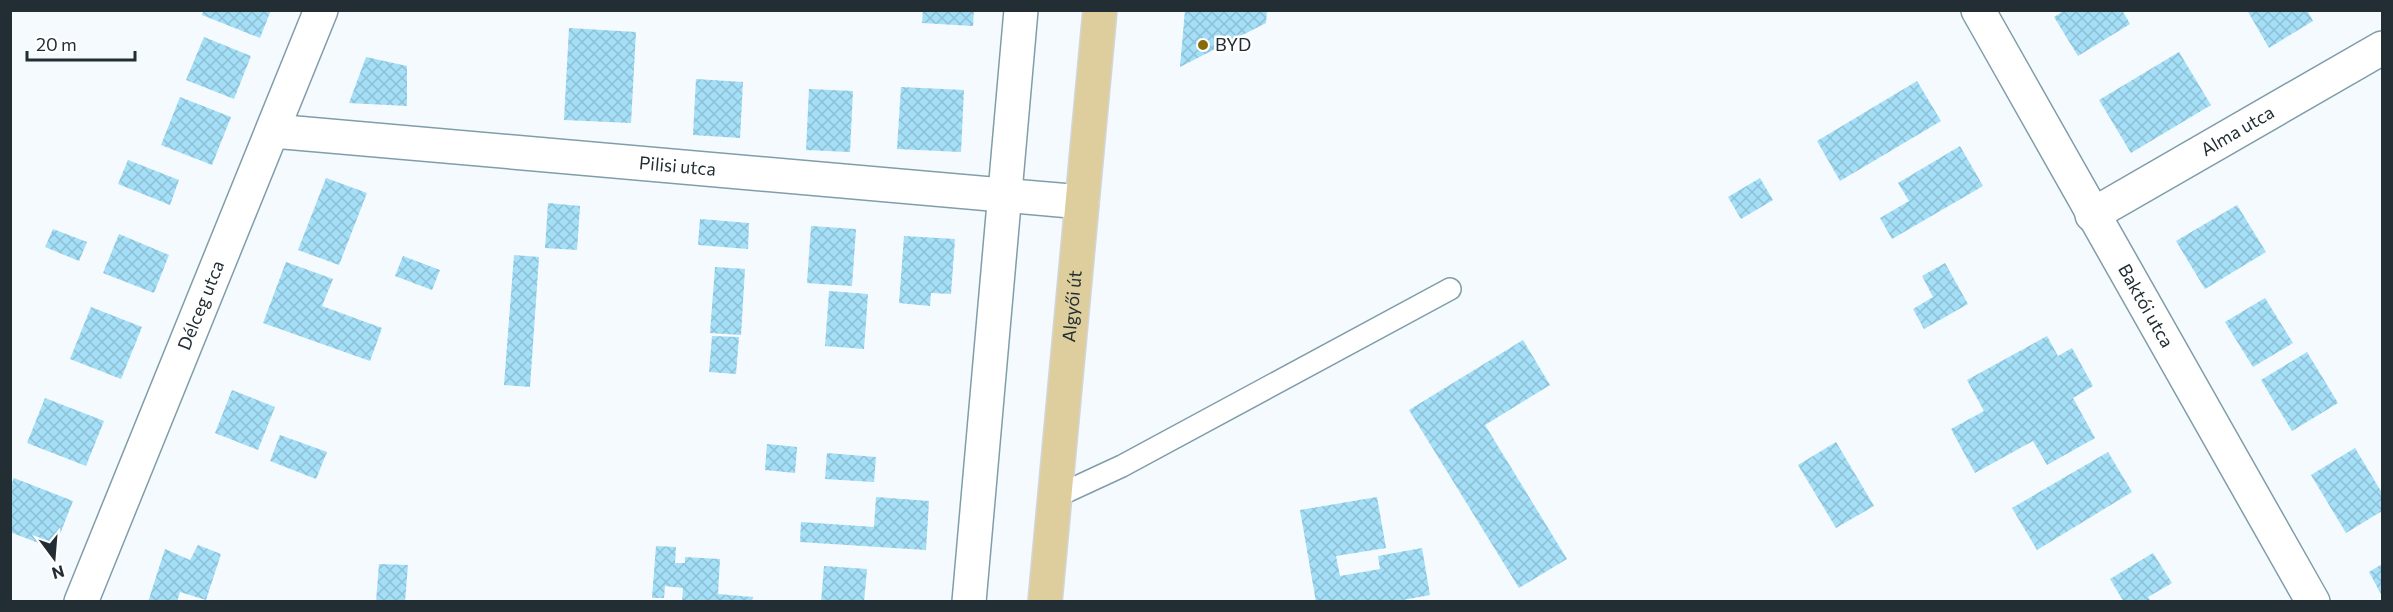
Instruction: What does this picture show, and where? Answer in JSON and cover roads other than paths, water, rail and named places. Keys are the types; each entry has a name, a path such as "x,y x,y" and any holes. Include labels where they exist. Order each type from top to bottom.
{"main road":[{"name":"Algyői út","path":"1045,602 1100,10"}],"street":[{"name":"Délceg utca","path":"81,602 321,10"},
{"path":"969,602 1021,10"},
{"name":"Baktói utca","path":"1978,10 2313,602"},
{"name":"Alma utca","path":"2092,214 2382,48"},
{"name":"Pilisi utca","path":"273,131 1082,202"}],"lane":[{"path":"1055,497 1132,461 1450,289"}],"place":[{"name":"BYD","path":"1203,45"}]}
